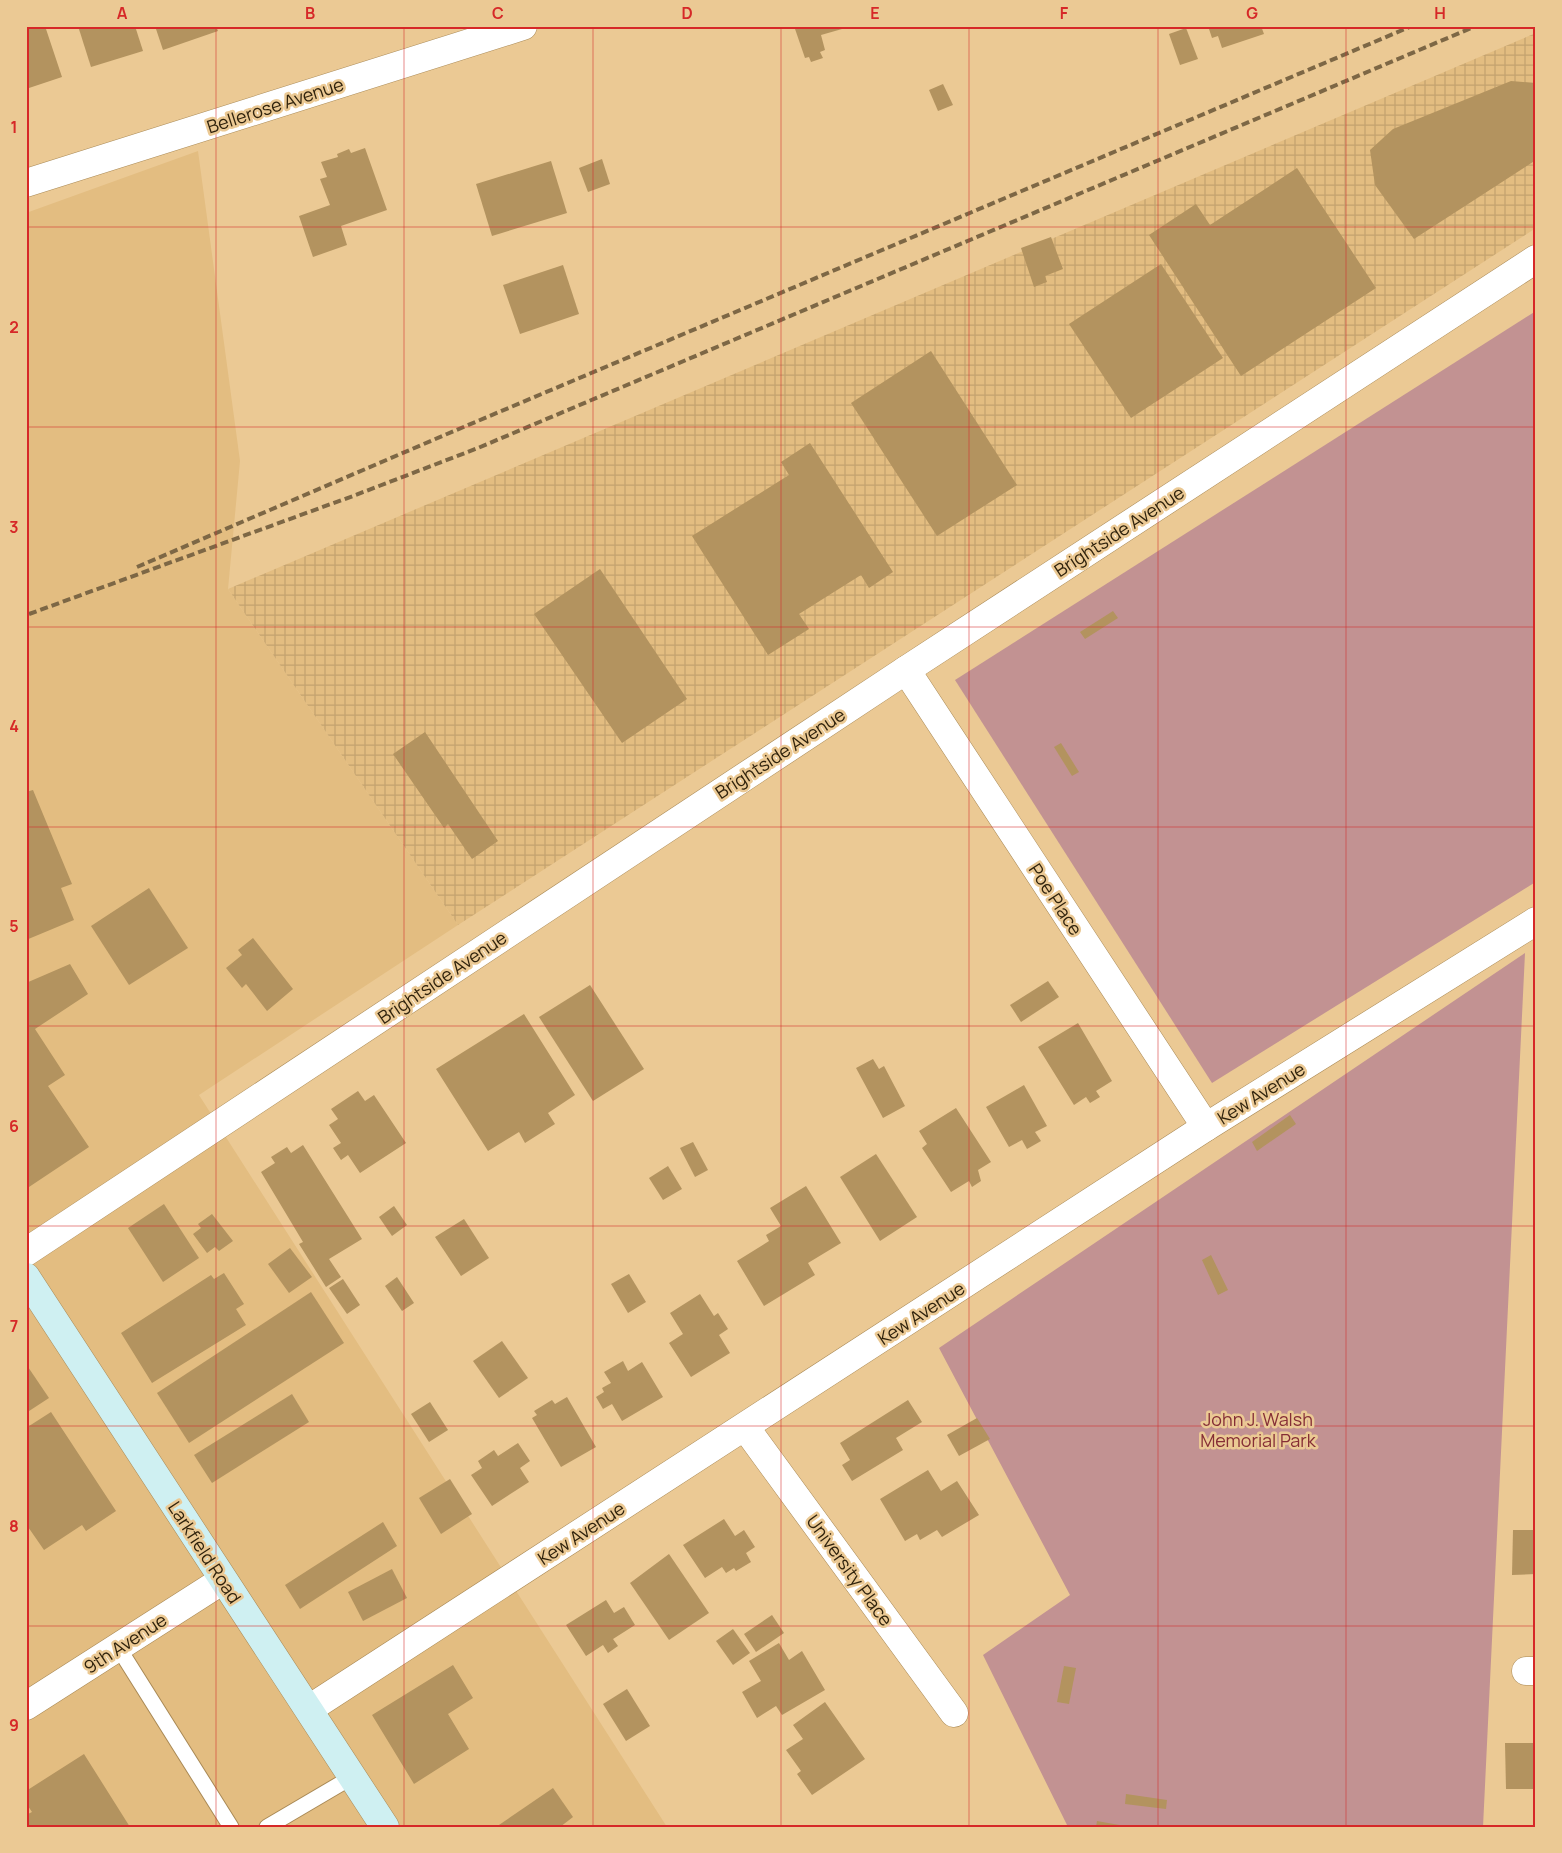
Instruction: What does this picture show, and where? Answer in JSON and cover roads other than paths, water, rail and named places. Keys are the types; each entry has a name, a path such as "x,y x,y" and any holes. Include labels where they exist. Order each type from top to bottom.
{"main road":[{"name":"Larkfield Road","path":"26,1277 385,1827"}],"street":[{"name":"Bellerose Avenue","path":"26,183 523,26"},
{"name":"Brightside Avenue","path":"26,1252 906,670 1536,259"},
{"name":"Poe Place","path":"906,670 1206,1127"},
{"name":"Kew Avenue","path":"309,1709 1206,1127 1536,920"},
{"name":"University Place","path":"745,1427 954,1713"},
{"name":"9th Avenue","path":"26,1706 223,1580"}],"lane":[{"path":"118,1647 231,1827"},
{"path":"267,1827 352,1777"}],"railway":[{"path":"137,567 1412,26"},
{"path":"29,614 353,496 478,448 1476,26"}],"park label":[{"name":"John J. Walsh Memorial Park","path":"1258,1429"}]}
